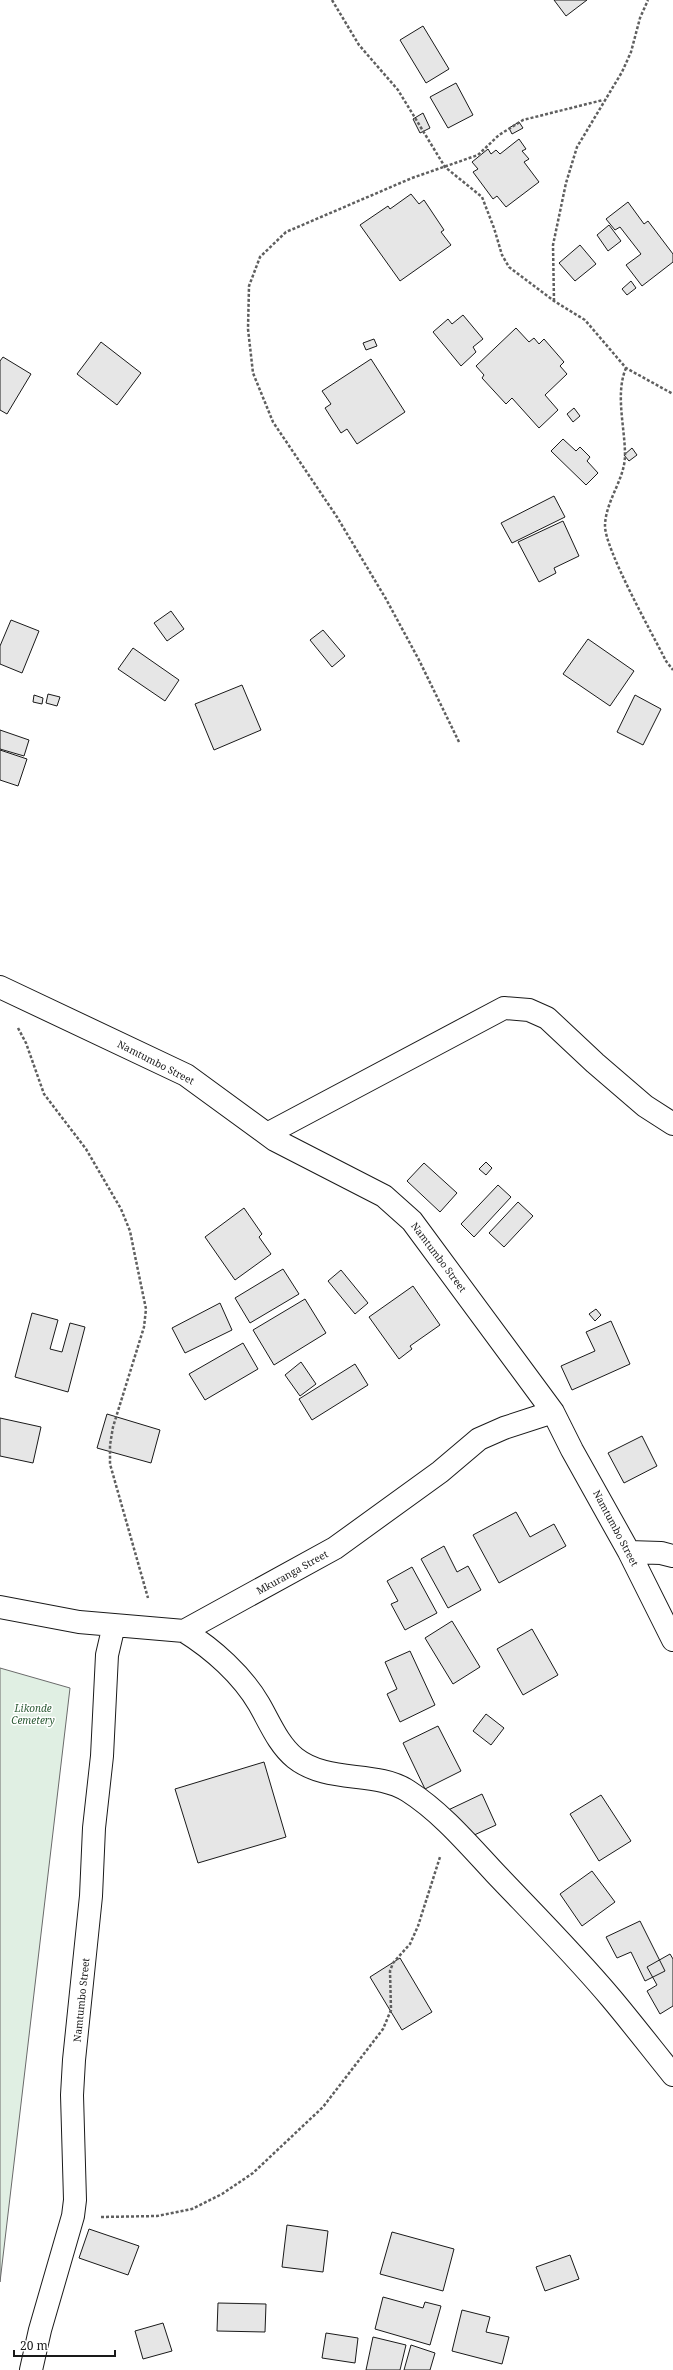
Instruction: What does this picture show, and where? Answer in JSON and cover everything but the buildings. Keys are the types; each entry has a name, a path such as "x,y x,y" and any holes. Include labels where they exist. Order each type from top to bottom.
{"street":[{"name":"Namtumbo Street","path":"0,987 186,1075 287,1147 347,1175 384,1196 412,1221 554,1412 572,1450 629,1552 673,1640"},
{"path":"267,1134 504,1008 529,1010 548,1018 639,1102 673,1124"},
{"name":"Mkuranga Street","path":"184,1631 335,1548 440,1472 479,1439 504,1428 554,1412"},
{"path":"629,1552 661,1553 673,1556"},
{"path":"0,1607 48,1617 152,1629 184,1631 210,1650 239,1678 259,1703 280,1742 297,1760 312,1768 342,1776 395,1784 421,1800 447,1824 552,1932 611,1998 673,2075"},
{"name":"Namtumbo Street","path":"31,2370 40,2330 74,2216 76,2186 72,2095 74,2060 91,1896 94,1828 102,1756 107,1655 114,1625"}],"path":[{"path":"332,0 359,45 398,90 445,167 482,197 494,228 502,255 509,268 554,301 585,320 626,368 673,394"},
{"path":"554,301 552,245 566,183 577,147 603,100 622,72 631,52 648,0"},
{"path":"459,742 420,660 386,599 337,517 273,422 253,373 248,329 249,286 260,256 286,232 395,185 478,155 499,134 523,120 603,100"},
{"path":"626,368 621,394 625,464 605,525 607,537 629,587 666,660 673,670"},
{"path":"16,1024 26,1043 44,1094 86,1149 122,1209 130,1231 146,1309 144,1328 113,1427 110,1445 110,1464 146,1591 152,1629"},
{"path":"74,2216 157,2216 192,2209 222,2194 253,2173 323,2107 383,2029 391,2010 390,1971 393,1963 410,1944 418,1926 439,1864 447,1824"}],"green space":[{"name":"Likonde Cemetery","path":"0,1668 70,1688 0,2282"}]}
